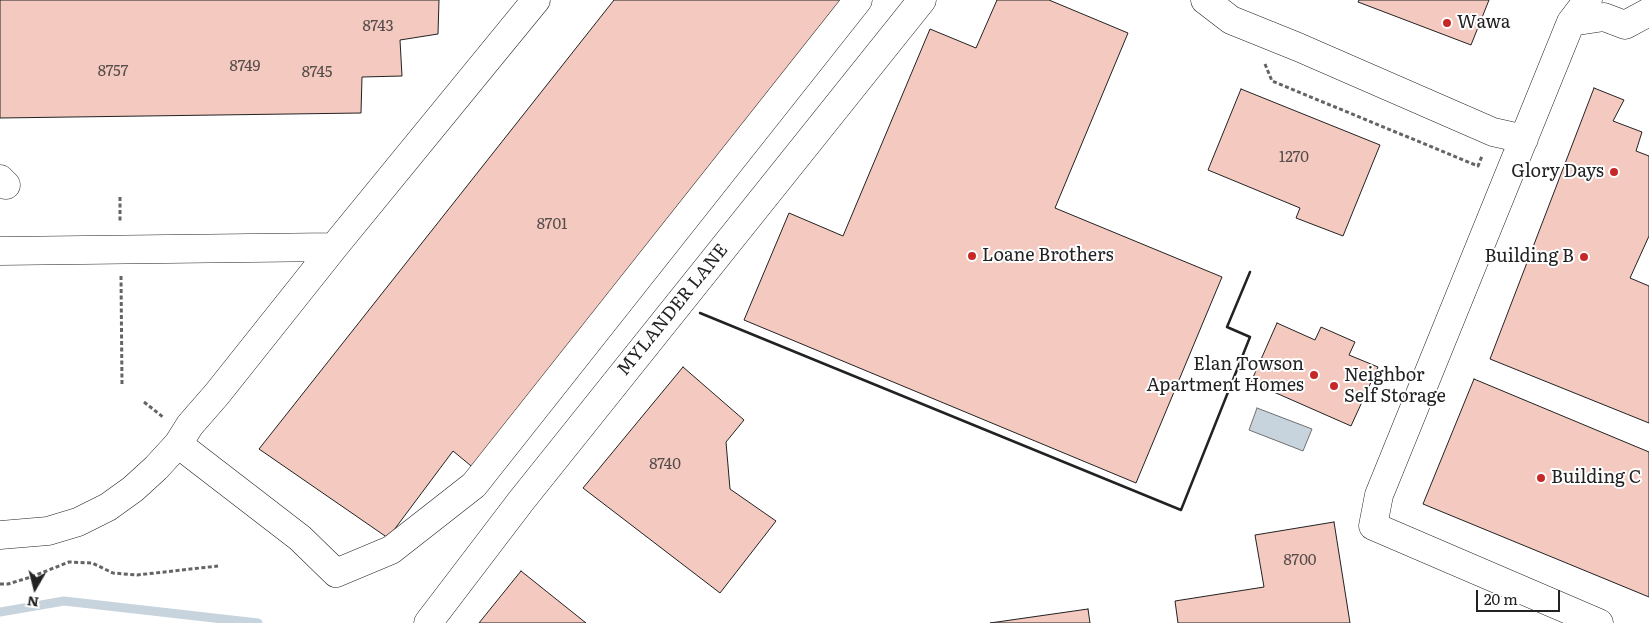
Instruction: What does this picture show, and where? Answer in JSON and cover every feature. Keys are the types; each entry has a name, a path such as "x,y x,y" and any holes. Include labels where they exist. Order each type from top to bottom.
{"lane":[{"path":"0,535 48,531 78,522 108,508 133,490 156,468 178,444 190,425 536,0"},
{"path":"178,444 300,538 336,573 391,550 474,485 858,0"},
{"name":"MYLANDER LANE","path":"428,623 521,501 922,0"},
{"path":"1205,0 1231,20 1298,47 1493,132 1524,138"},
{"path":"1588,0 1571,22 1379,496 1373,526 1599,623"},
{"path":"1571,22 1604,17 1625,25 1649,12"},
{"path":"0,251 334,247"}],"path":[{"path":"1264,63 1272,81 1478,166 1484,151"},
{"path":"120,197 120,223"},
{"path":"121,275 122,384"},
{"path":"144,402 164,418"},
{"path":"0,584 8,584 69,562 92,563 113,573 137,574 218,566"}],"shaded area":[{"path":"1257,408 1312,429 1303,451 1249,430"}],"building":[{"path":"0,0 439,0 438,34 400,40 402,76 362,77 361,113 0,118"},
{"path":"614,0 841,0 476,470 453,451 388,538 259,449"},
{"name":"Loane Brothers","path":"997,0 1049,0 1128,33 1055,208 1222,277 1136,483 744,320 789,213 843,236 930,29 976,48"},
{"name":"Wawa","path":"1359,0 1489,0 1471,45 1358,2"},
{"name":"Building B","path":"1594,88 1624,100 1613,121 1642,132 1636,151 1649,156 1649,236 1630,278 1649,286 1649,423 1490,359"},
{"path":"1241,89 1380,145 1343,236 1296,218 1300,208 1208,170"},
{"name":"Elan Towson Apartment Homes","path":"1277,323 1315,340 1321,327 1355,342 1349,355 1378,367 1351,426 1251,382"},
{"path":"683,367 744,420 726,442 730,489 776,521 720,593 583,488"},
{"name":"Building C","path":"1474,379 1649,452 1649,597 1423,504"},
{"path":"1334,522 1350,623 1178,623 1175,601 1264,587 1255,535"},
{"path":"521,571 586,623 479,623"},
{"path":"1088,609 1090,623 990,623"}],"waterway":[{"path":"0,612 64,601 258,623"}],"wall":[{"path":"700,313 1181,510 1250,337 1227,327 1250,272"}],"place":[{"name":"Wawa","path":"1447,23"},
{"name":"Glory Days","path":"1614,172"},
{"name":"Loane Brothers","path":"972,256"},
{"name":"Building B","path":"1584,257"},
{"name":"Elan Towson Apartment Homes","path":"1314,375"},
{"name":"Neighbor Self Storage","path":"1334,386"},
{"name":"Building C","path":"1541,478"}]}
